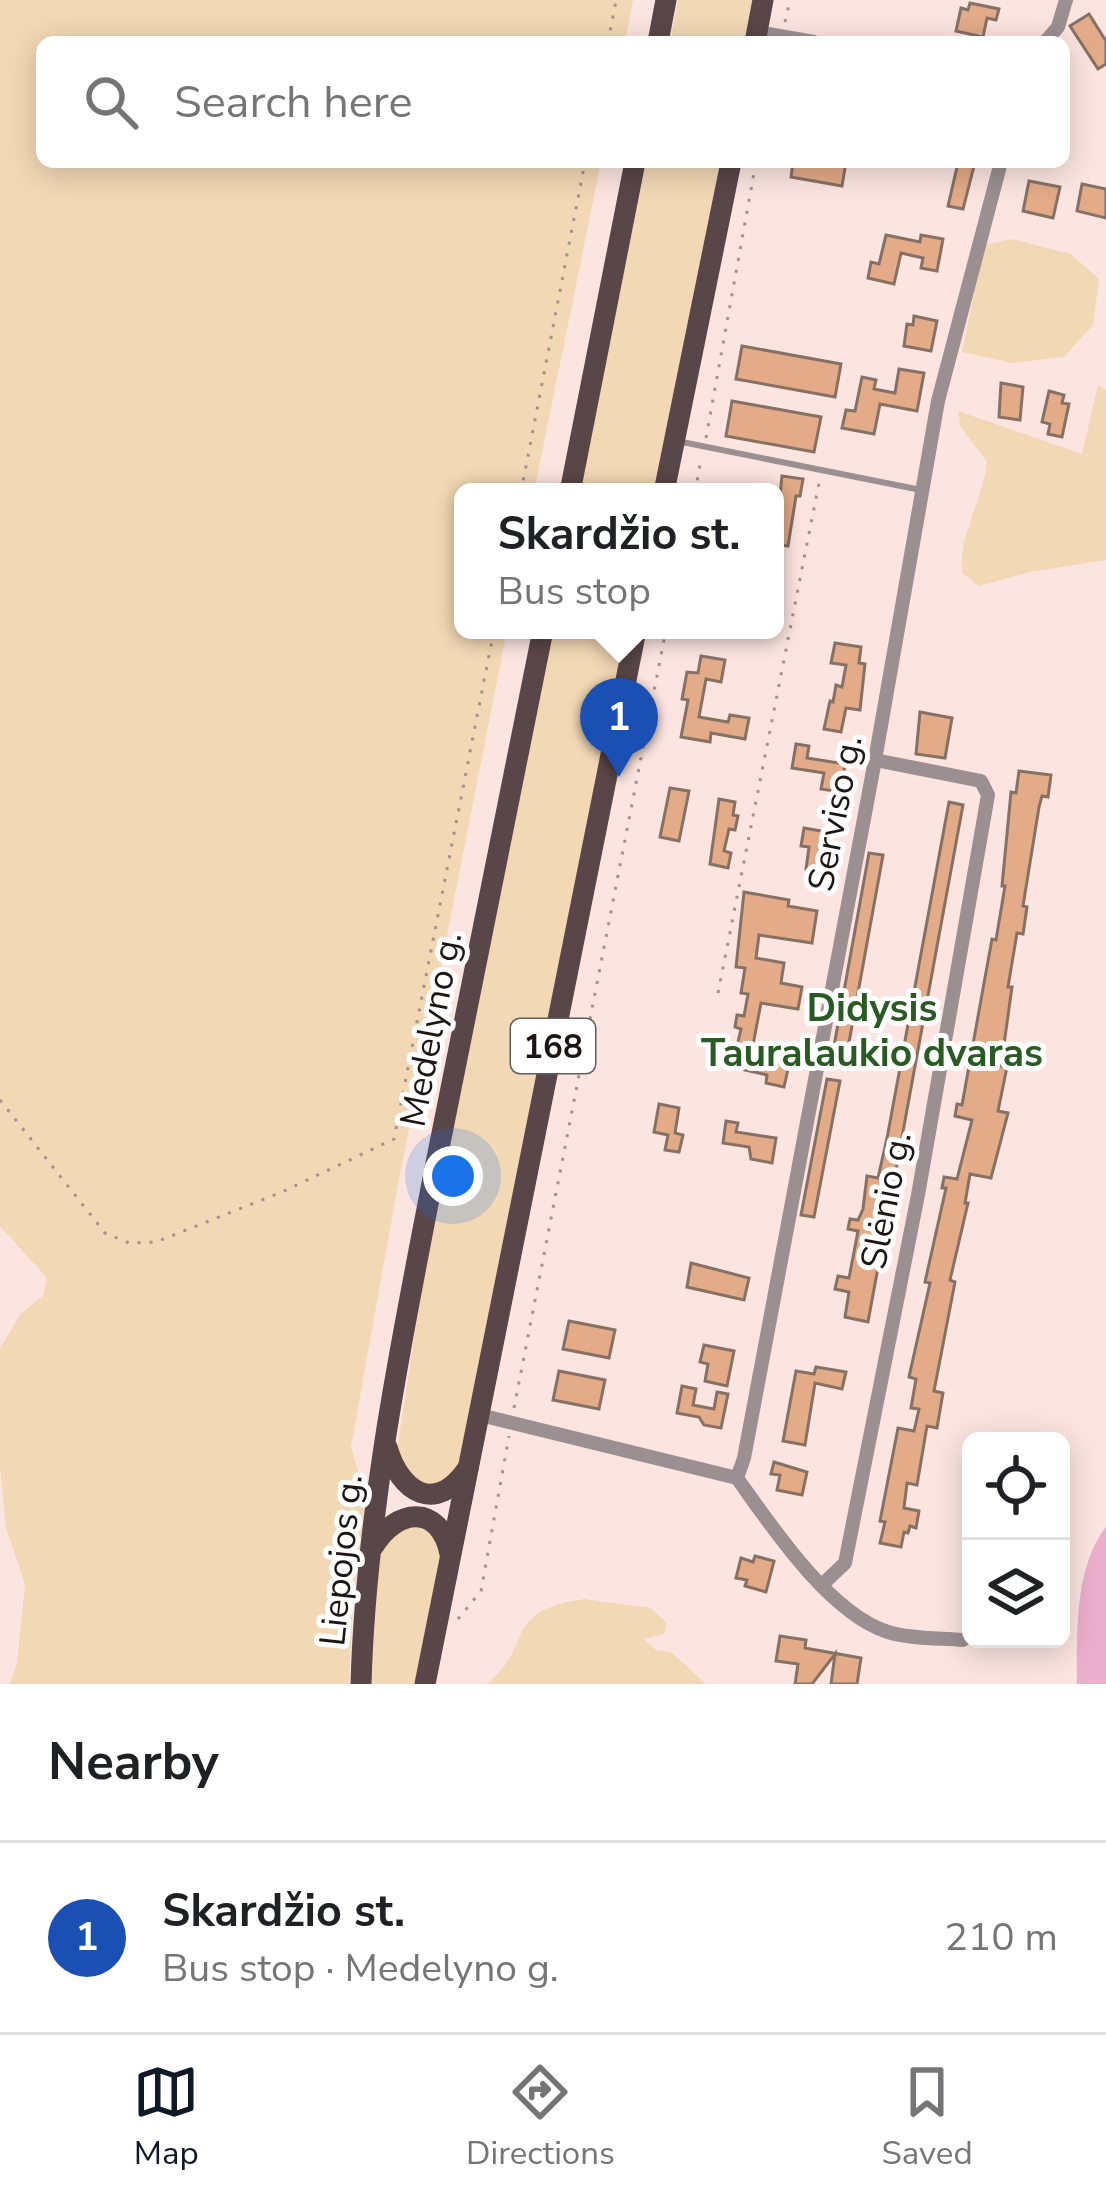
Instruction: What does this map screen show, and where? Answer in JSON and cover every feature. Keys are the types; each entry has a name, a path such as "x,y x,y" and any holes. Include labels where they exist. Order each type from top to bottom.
{"main road":[{"path":"659,36 666,0"},
{"path":"756,36 763,0"},
{"path":"572,483 634,168"},
{"path":"666,483 729,168"},
{"name":"Medelyno g.","path":"386,1442 419,1251 541,639"},
{"name":"168","path":"425,1684 634,639"},
{"path":"386,1442 394,1471 405,1486 424,1494 442,1492 458,1483 471,1462"},
{"name":"Liepojos g.","path":"361,1684 371,1549 386,1442"},
{"path":"371,1549 383,1529 402,1517 417,1516 434,1522 446,1536 451,1560"}],"street":[{"path":"1050,36 1066,0"},
{"name":"Serviso g.","path":"737,1478 875,760 938,401 998,168"},
{"name":"Slėnio g.","path":"823,1584 845,1563 918,1196 988,795 981,782 875,760"},
{"path":"480,1415 737,1478 775,1530 844,1607 887,1632 962,1640"}],"lane":[{"path":"674,441 921,490"}],"path":[{"path":"609,36 616,0"},
{"path":"782,36 790,0"},
{"path":"523,483 584,168"},
{"path":"696,483 755,168"},
{"path":"718,993 822,470"},
{"path":"0,1100 105,1233 129,1243 156,1242 177,1234 282,1192 394,1139 492,639"},
{"path":"456,1620 481,1591 665,639"}],"shaded area":[{"path":"0,0 633,0 626,36 36,36 36,168 600,168 536,483 454,483 454,639 505,639 351,1447 366,1500 349,1684 10,1684 17,1663 25,1584 6,1528 0,1467 0,1349 21,1313 43,1296 47,1278 0,1226"},
{"path":"678,0 753,0 746,36 671,36"},
{"path":"645,168 719,168 656,483 582,483"},
{"path":"1012,239 1071,254 1099,279 1093,325 1064,357 1013,363 962,352 984,245"},
{"path":"1098,385 1106,390 1106,560 979,586 962,573 962,559 987,462 960,426 958,411 1082,454"},
{"path":"550,639 624,639 461,1464 441,1486 408,1480 397,1450 426,1261"},
{"path":"417,1523 443,1541 416,1684 370,1684 381,1543"},
{"path":"1106,1527 1106,1684 1077,1684 1083,1582"},
{"path":"584,1599 651,1608 667,1623 664,1634 644,1639 656,1650 671,1652 706,1684 486,1684 511,1656 529,1621 540,1612"}],"building":[{"path":"970,3 999,9 996,20 987,18 983,36 956,31 961,8 968,10"},
{"path":"1089,14 1106,41 1106,64 1098,69 1070,26"},
{"path":"792,168 845,168 842,186 791,177"},
{"path":"957,168 973,168 963,209 948,206"},
{"path":"1029,181 1060,187 1053,218 1023,211"},
{"path":"1082,184 1106,189 1106,218 1077,211"},
{"path":"886,235 920,242 921,235 943,239 937,271 921,268 923,258 901,253 894,284 868,278 871,262 879,264"},
{"path":"914,316 937,321 931,351 904,346 907,324 913,325"},
{"path":"742,346 841,364 835,397 736,379"},
{"path":"899,369 924,373 917,411 880,404 874,434 842,428 846,410 855,411 862,377 876,380 874,389 895,393"},
{"path":"1001,383 1023,387 1020,420 999,417"},
{"path":"1049,391 1064,395 1062,403 1069,404 1062,437 1048,434 1050,424 1042,422"},
{"path":"732,401 821,417 814,452 726,436"},
{"path":"782,476 803,479 788,546 784,545"},
{"path":"835,643 861,647 859,663 865,664 860,710 846,708 841,732 824,729 846,665 831,663"},
{"path":"701,656 725,660 721,682 706,679 699,717 728,722 730,715 749,718 745,739 711,733 710,742 681,737 687,672 698,673"},
{"path":"920,712 952,718 945,758 916,754"},
{"path":"796,744 809,746 807,758 845,764 841,792 821,789 824,773 792,768"},
{"path":"1019,771 1051,775 1048,797 1042,796 1039,807 1023,934 1017,933 1008,987 1012,987 1001,1066 1007,1067 998,1111 1008,1113 991,1178 970,1174 934,1391 943,1393 937,1428 927,1426 917,1485 907,1483 904,1508 919,1511 916,1528 910,1526 904,1532 901,1547 880,1543 885,1522 880,1521 898,1428 914,1431 919,1409 911,1408 916,1379 909,1377 930,1283 925,1282 946,1188 942,1188 944,1177 957,1179 972,1120 955,1116 957,1104 962,1105 992,939 996,940 1011,792 1016,793"},
{"path":"670,788 689,791 679,841 660,837"},
{"path":"719,799 735,802 733,815 738,816 724,851 731,853 728,868 710,864"},
{"path":"949,802 963,805 868,1322 845,1317 849,1292 835,1289 838,1276 849,1278 858,1231 848,1229 850,1219 858,1220 863,1209 867,1176 878,1178"},
{"path":"804,828 827,832 824,872 806,869 809,847 801,846"},
{"path":"869,853 883,855 846,1059 832,1057"},
{"path":"744,892 817,911 812,943 759,935 756,958 784,963 781,983 802,987 798,1009 761,1003 752,1050 753,1058 789,1065 784,1087 766,1083 767,1075 732,1067 741,1029 735,1027 737,1015 744,1016 748,994 741,993 745,968 736,967"},
{"path":"827,1079 840,1081 814,1217 801,1215"},
{"path":"659,1104 679,1108 675,1133 683,1135 679,1152 665,1150 668,1135 654,1132"},
{"path":"726,1121 738,1123 736,1132 776,1138 772,1163 751,1159 749,1147 723,1143"},
{"path":"691,1263 749,1278 744,1300 687,1287"},
{"path":"569,1321 615,1330 609,1358 563,1349"},
{"path":"704,1345 734,1351 727,1386 705,1381 708,1364 700,1362"},
{"path":"816,1367 846,1372 842,1389 815,1383 805,1445 783,1441 796,1371 814,1374"},
{"path":"559,1371 605,1380 599,1409 553,1400"},
{"path":"682,1386 696,1389 693,1405 714,1409 717,1392 728,1394 721,1428 677,1413"},
{"path":"774,1462 807,1472 802,1495 777,1490 780,1475 771,1474"},
{"path":"755,1556 774,1561 766,1592 736,1578 741,1558 753,1562"},
{"path":"780,1636 806,1640 805,1648 861,1658 857,1684 831,1684 835,1654 812,1684 795,1684 798,1664 776,1661"}],"place":[{"name":"Skardžio st.","path":"619,777"}],"district":[{"name":"Didysis Tauralaukio dvaras","path":"872,1030"}]}
